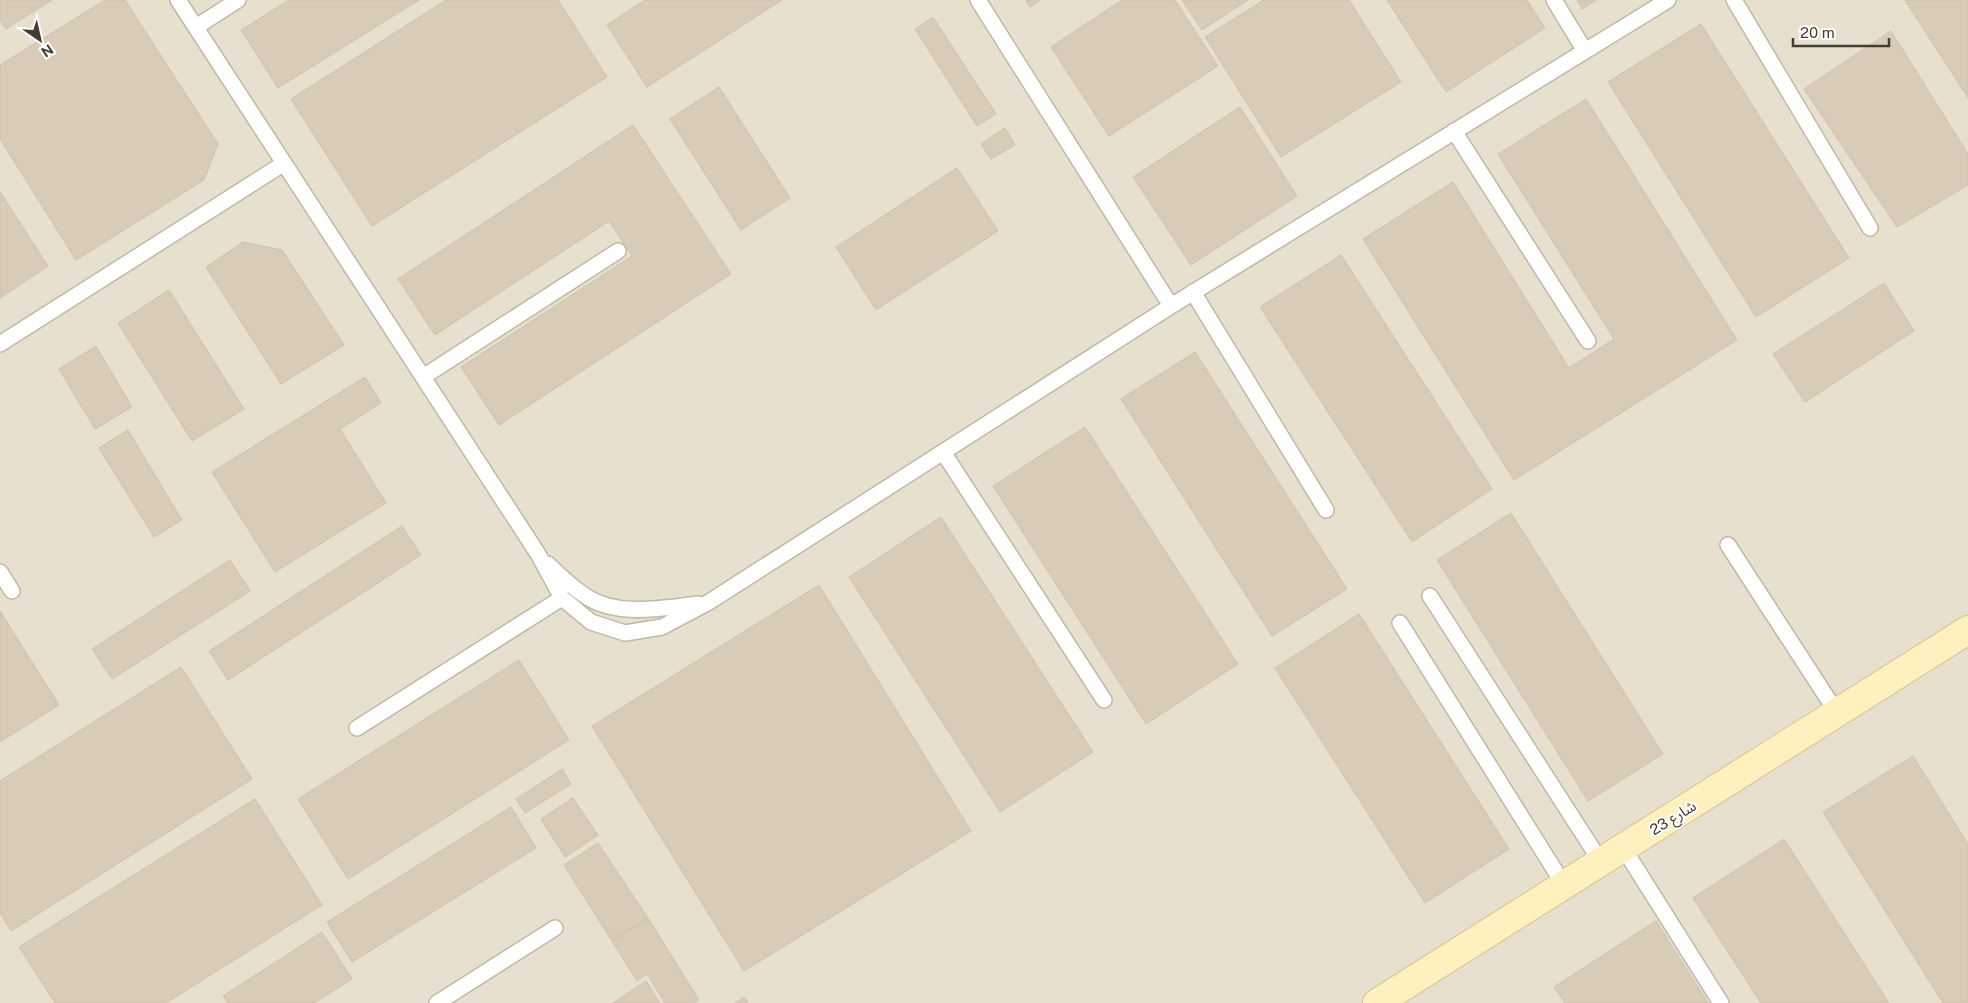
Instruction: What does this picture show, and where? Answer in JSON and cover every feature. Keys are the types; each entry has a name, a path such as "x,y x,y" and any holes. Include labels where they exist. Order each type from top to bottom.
{"street":[{"name":"شارع 23","path":"1376,1003 1600,862 1624,849 1968,630"}],"lane":[{"path":"178,0 538,554 562,598 591,622 625,633 662,627 709,602 1193,292 1668,0"},
{"path":"196,27 238,0"},
{"path":"978,0 1171,306"},
{"path":"1554,0 1585,51"},
{"path":"1734,0 1870,228"},
{"path":"1454,132 1588,341"},
{"path":"0,344 283,164"},
{"path":"423,377 618,251"},
{"path":"1193,292 1326,510"},
{"path":"943,452 1104,700"},
{"path":"1728,545 1837,713"},
{"path":"538,554 562,578 588,598 620,609 653,609 709,602"},
{"path":"0,572 12,591"},
{"path":"1430,596 1600,862"},
{"path":"357,728 562,598"},
{"path":"1400,623 1564,885"},
{"path":"1624,849 1721,1003"},
{"path":"437,1003 555,928"}],"shaded area":[{"path":"0,0 1968,0 1968,1003 0,1003"}],"building":[{"path":"0,0 52,0 6,29 0,20"},
{"path":"105,0 125,0 218,144 204,180 76,260 0,139 0,65"},
{"path":"289,0 419,0 278,88 241,30"},
{"path":"446,0 558,0 607,77 372,226 291,99"},
{"path":"645,0 782,0 647,87 607,25"},
{"path":"1026,0 1041,0 1030,7"},
{"path":"1122,0 1175,0 1218,66 1109,136 1051,47"},
{"path":"1182,0 1248,0 1202,30"},
{"path":"1264,0 1349,0 1401,82 1281,157 1205,37"},
{"path":"1387,0 1527,0 1545,28 1446,92"},
{"path":"1577,0 1596,0 1582,9"},
{"path":"1905,0 1968,0 1968,98"},
{"path":"933,17 996,114 977,126 915,29"},
{"path":"1701,24 1849,258 1756,317 1608,82"},
{"path":"1891,31 1968,154 1968,185 1897,227 1804,89"},
{"path":"719,87 790,198 741,230 670,119"},
{"path":"1586,99 1737,340 1514,480 1363,239 1453,182 1569,368 1614,339 1498,154"},
{"path":"1240,107 1297,196 1191,265 1133,177"},
{"path":"633,125 731,274 499,425 461,367 632,256 609,221 435,335 398,279"},
{"path":"1005,128 1015,145 991,159 981,144"},
{"path":"957,168 998,231 876,310 836,247"},
{"path":"0,192 48,266 0,298"},
{"path":"243,242 282,250 344,345 281,384 206,267"},
{"path":"1341,255 1492,489 1412,542 1260,307"},
{"path":"1884,283 1914,331 1805,402 1773,354"},
{"path":"169,290 244,409 192,441 118,323"},
{"path":"96,346 132,407 95,429 59,369"},
{"path":"1195,352 1347,589 1272,636 1121,399"},
{"path":"365,377 381,403 340,429 386,503 275,572 212,472"},
{"path":"1085,427 1238,664 1146,724 993,486"},
{"path":"128,430 182,520 154,537 99,448"},
{"path":"1511,513 1663,754 1588,801 1437,560"},
{"path":"941,517 1093,752 1000,812 849,577"},
{"path":"402,526 421,555 228,680 209,651"},
{"path":"230,560 250,591 112,679 92,649"},
{"path":"819,585 971,831 744,971 592,726"},
{"path":"0,611 59,705 0,742"},
{"path":"1359,614 1509,849 1425,903 1275,668"},
{"path":"519,660 569,740 348,879 298,799"},
{"path":"181,667 252,779 11,931 0,913 0,781"},
{"path":"1913,756 1968,844 1968,1003 1943,1003 1823,812"},
{"path":"562,769 571,784 525,813 516,799"},
{"path":"573,798 598,835 565,857 541,819"},
{"path":"255,799 322,905 166,1003 55,1003 19,947"},
{"path":"511,807 536,848 352,962 327,922"},
{"path":"1784,839 1889,1003 1761,1003 1693,898"},
{"path":"598,843 648,918 612,941 564,865"},
{"path":"648,918 699,1000 694,1003 665,1003 647,974 637,981 612,941"},
{"path":"1656,921 1708,1003 1565,1003 1554,987"},
{"path":"322,932 352,979 314,1003 228,1003 223,996"},
{"path":"646,981 660,1003 613,1003"},
{"path":"744,997 748,1003 735,1003"}]}
